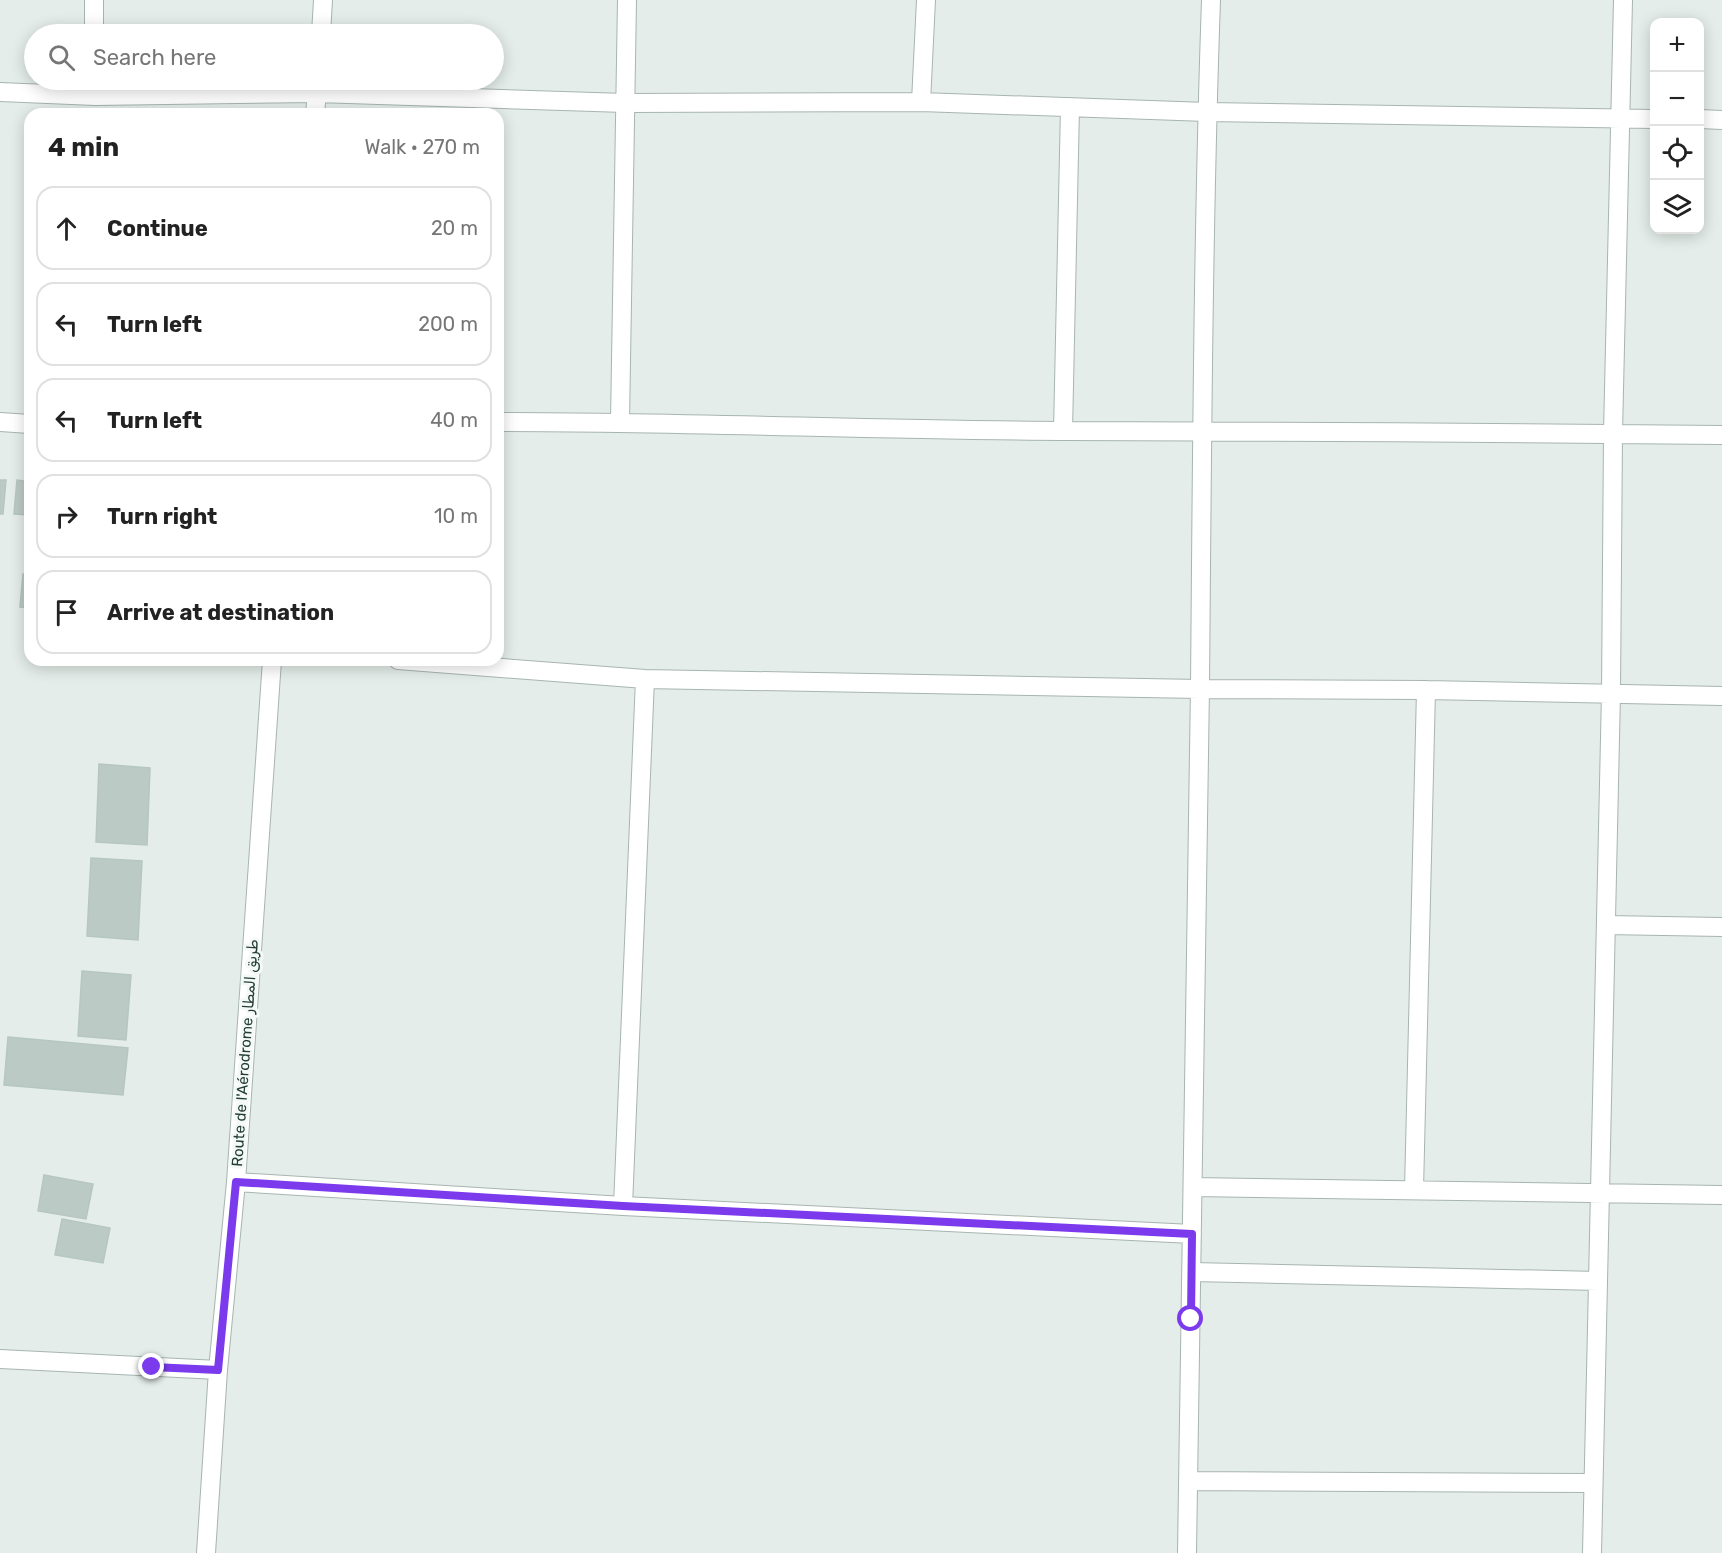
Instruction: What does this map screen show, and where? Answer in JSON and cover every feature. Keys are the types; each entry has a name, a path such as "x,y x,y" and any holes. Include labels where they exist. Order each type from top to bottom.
{"street":[{"path":"94,0 94,24"},
{"path":"322,24 323,0"},
{"path":"620,422 627,0"},
{"path":"921,102 926,0"},
{"path":"1187,1553 1202,430 1211,0"},
{"path":"1592,1553 1611,693 1613,433 1623,0"},
{"path":"0,92 48,90"},
{"path":"315,108 317,90"},
{"path":"389,90 625,103 921,102 1207,112 1650,119"},
{"path":"1063,431 1070,107"},
{"path":"1704,119 1722,120"},
{"path":"0,422 24,424"},
{"path":"504,422 620,422 1063,431 1202,430 1722,435"},
{"name":"Route de l'Aérodrome طريق المطار","path":"206,1553 218,1370 236,1182 272,666"},
{"path":"476,666 645,679 1722,696"},
{"path":"623,1206 645,679"},
{"path":"1414,1190 1426,690"},
{"path":"1606,925 1722,927"},
{"path":"236,1182 623,1206 1192,1234"},
{"path":"1193,1187 1722,1195"},
{"path":"1192,1272 1598,1281"},
{"path":"0,1359 218,1370"},
{"path":"1188,1481 1593,1482"}],"building":[{"path":"0,480 6,480 3,514 0,514"},
{"path":"17,480 24,481 24,515 14,514"},
{"path":"23,574 24,574 24,607 20,607"},
{"path":"99,764 150,768 147,845 96,842"},
{"path":"91,858 142,861 138,940 87,936"},
{"path":"82,971 131,975 126,1040 78,1036"},
{"path":"8,1037 128,1048 123,1095 4,1085"},
{"path":"44,1175 93,1184 86,1219 38,1211"},
{"path":"62,1219 110,1228 103,1263 55,1255"}],"route":[{"path":"152,1367 218,1370 236,1182 623,1206 1192,1234 1191,1319"}]}
